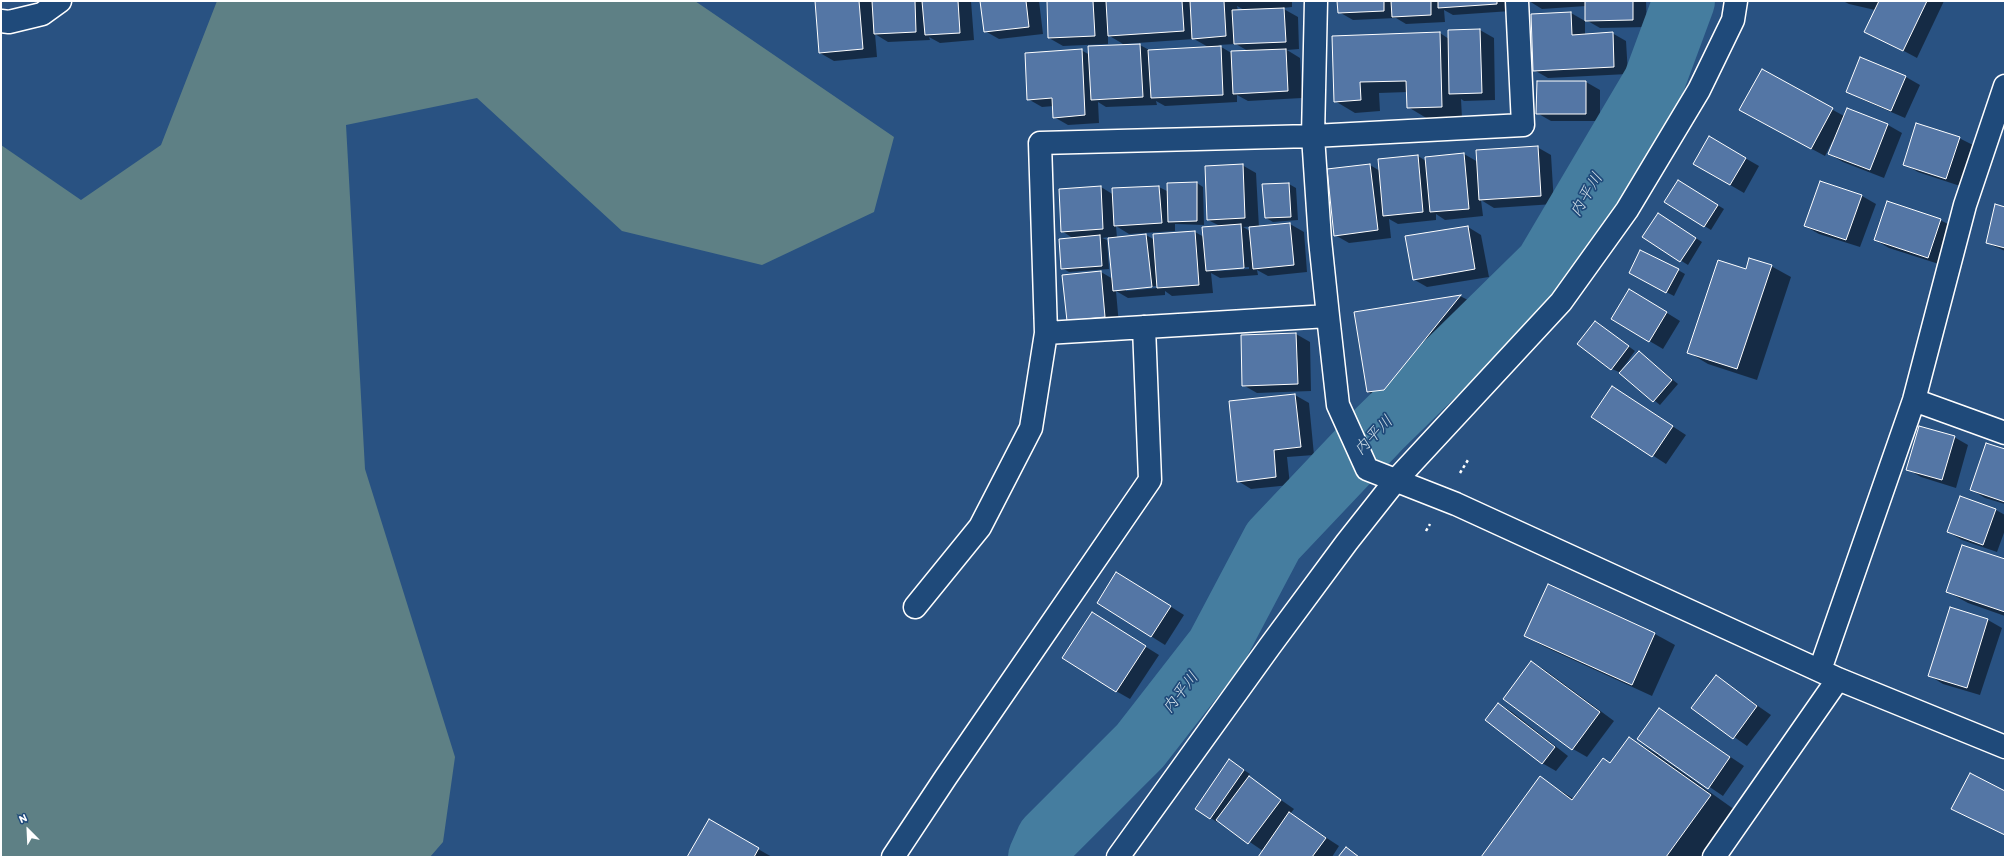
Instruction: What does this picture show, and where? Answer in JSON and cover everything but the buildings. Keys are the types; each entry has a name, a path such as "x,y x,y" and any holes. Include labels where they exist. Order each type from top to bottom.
{"street":[{"path":"1,21 9,22 42,14 60,1"},
{"path":"1316,1 1313,136 1320,240 1328,316 1338,405 1367,469 1464,507 1829,675 2005,747"},
{"path":"915,607 980,527 1031,428 1046,333 1040,143 1313,136 1523,125 1517,1"},
{"path":"1118,857 1311,591 1396,480 1562,302 1627,210 1699,90 1733,20 1736,1"},
{"path":"1714,857 1829,675 1914,400 1965,205 2005,86"},
{"path":"1046,333 1328,316"},
{"path":"893,857 946,776 1150,480 1144,327"},
{"path":"1914,400 2005,433"}],"green space":[{"path":"217,1 695,1 894,137 874,212 762,265 622,231 477,98 346,125 365,469 455,757 443,842 430,857 1,857 1,145 81,200 161,145"}],"waterway":[{"name":"内平川","path":"1039,857 1047,839 1140,746 1217,647 1273,541 1380,428 1546,265 1654,82 1684,1"}]}
